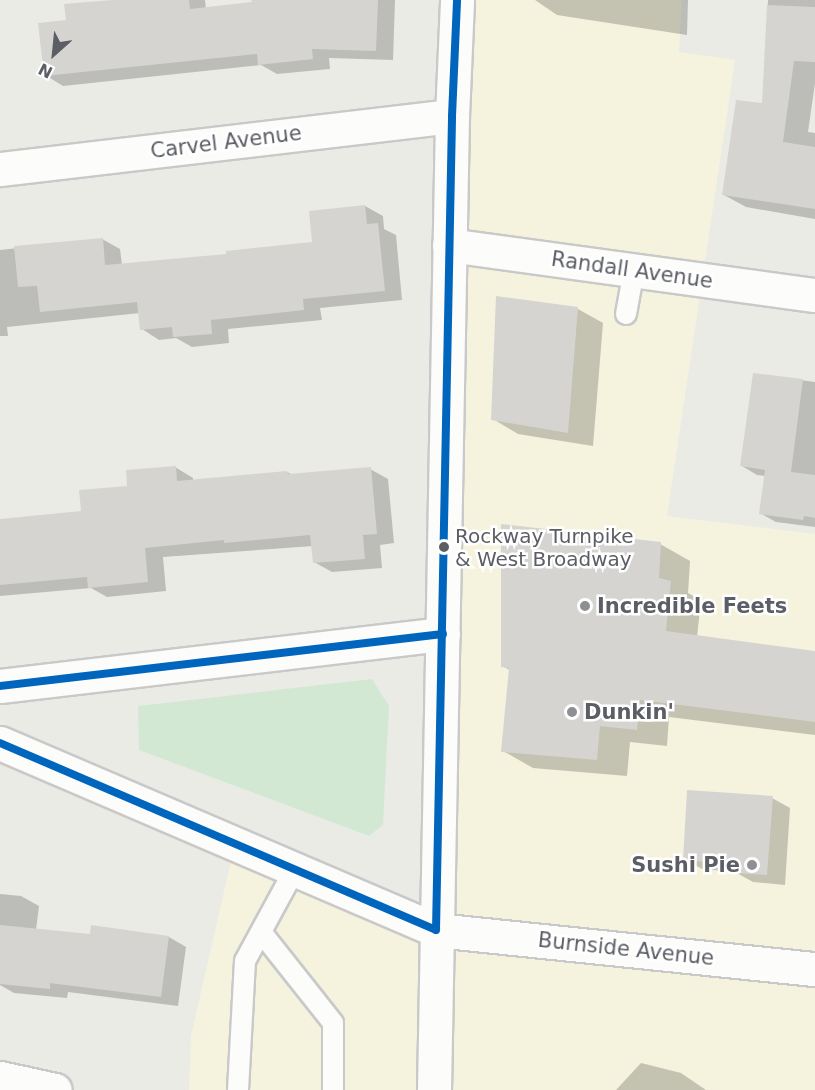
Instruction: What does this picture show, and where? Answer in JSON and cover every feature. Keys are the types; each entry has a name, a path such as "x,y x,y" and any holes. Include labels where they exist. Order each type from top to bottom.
{"main road":[{"path":"434,1090 449,245 457,0"},
{"name":"Carvel Avenue","path":"0,169 452,116"},
{"name":"Randall Avenue","path":"449,245 815,295"},
{"path":"0,686 442,634"},
{"name":"Burnside Avenue","path":"0,743 296,867 436,930 815,969"},
{"path":"0,1078 55,1090"}],"lane":[{"path":"626,314 634,270"},
{"path":"238,1090 245,961 296,867"},
{"path":"261,932 333,1023 333,1090"}],"shaded area":[{"path":"462,0 682,0 679,52 735,60 667,516 815,534 815,1090 189,1090 191,1036 237,835 436,930"}],"green space":[{"path":"372,679 389,706 383,825 369,836 139,750 138,706"}],"building":[{"path":"112,0 189,0 190,9 252,2 251,0 378,0 376,51 312,49 313,59 258,65 257,54 44,76 38,23 66,20 64,4"},
{"path":"767,5 815,7 815,62 794,61 783,142 815,147 815,209 722,195 736,100 762,103"},
{"path":"365,205 367,224 378,223 385,291 303,299 304,310 211,320 212,334 173,337 172,327 140,330 137,302 40,312 37,286 18,287 14,246 103,238 105,265 226,254 226,251 312,242 309,211"},
{"path":"496,296 578,307 568,433 491,420"},
{"path":"753,373 803,379 791,472 815,475 815,518 804,516 803,520 759,514 765,470 740,466"},
{"path":"176,466 177,481 287,471 288,474 371,467 377,534 363,535 365,559 313,563 310,535 224,543 224,540 145,548 148,582 88,588 87,577 0,585 0,519 81,511 79,490 127,486 126,470"},
{"name":"Incredible Feets","path":"501,524 661,542 659,578 671,581 666,631 815,651 815,722 640,700 637,730 600,726 597,760 501,752 509,668 501,667"},
{"path":"687,790 773,796 767,875 733,873 734,864 683,860"},
{"path":"0,925 90,934 91,925 169,936 161,997 50,983 50,989 0,984"}],"transit line":[{"path":"0,743 436,930 452,116 457,0"},
{"path":"0,686 443,634"}],"place":[{"name":"Rockway Turnpike & West Broadway","path":"444,547"},
{"name":"Incredible Feets","path":"585,606"},
{"name":"Dunkin'","path":"572,712"},
{"name":"Sushi Pie","path":"752,865"}]}
